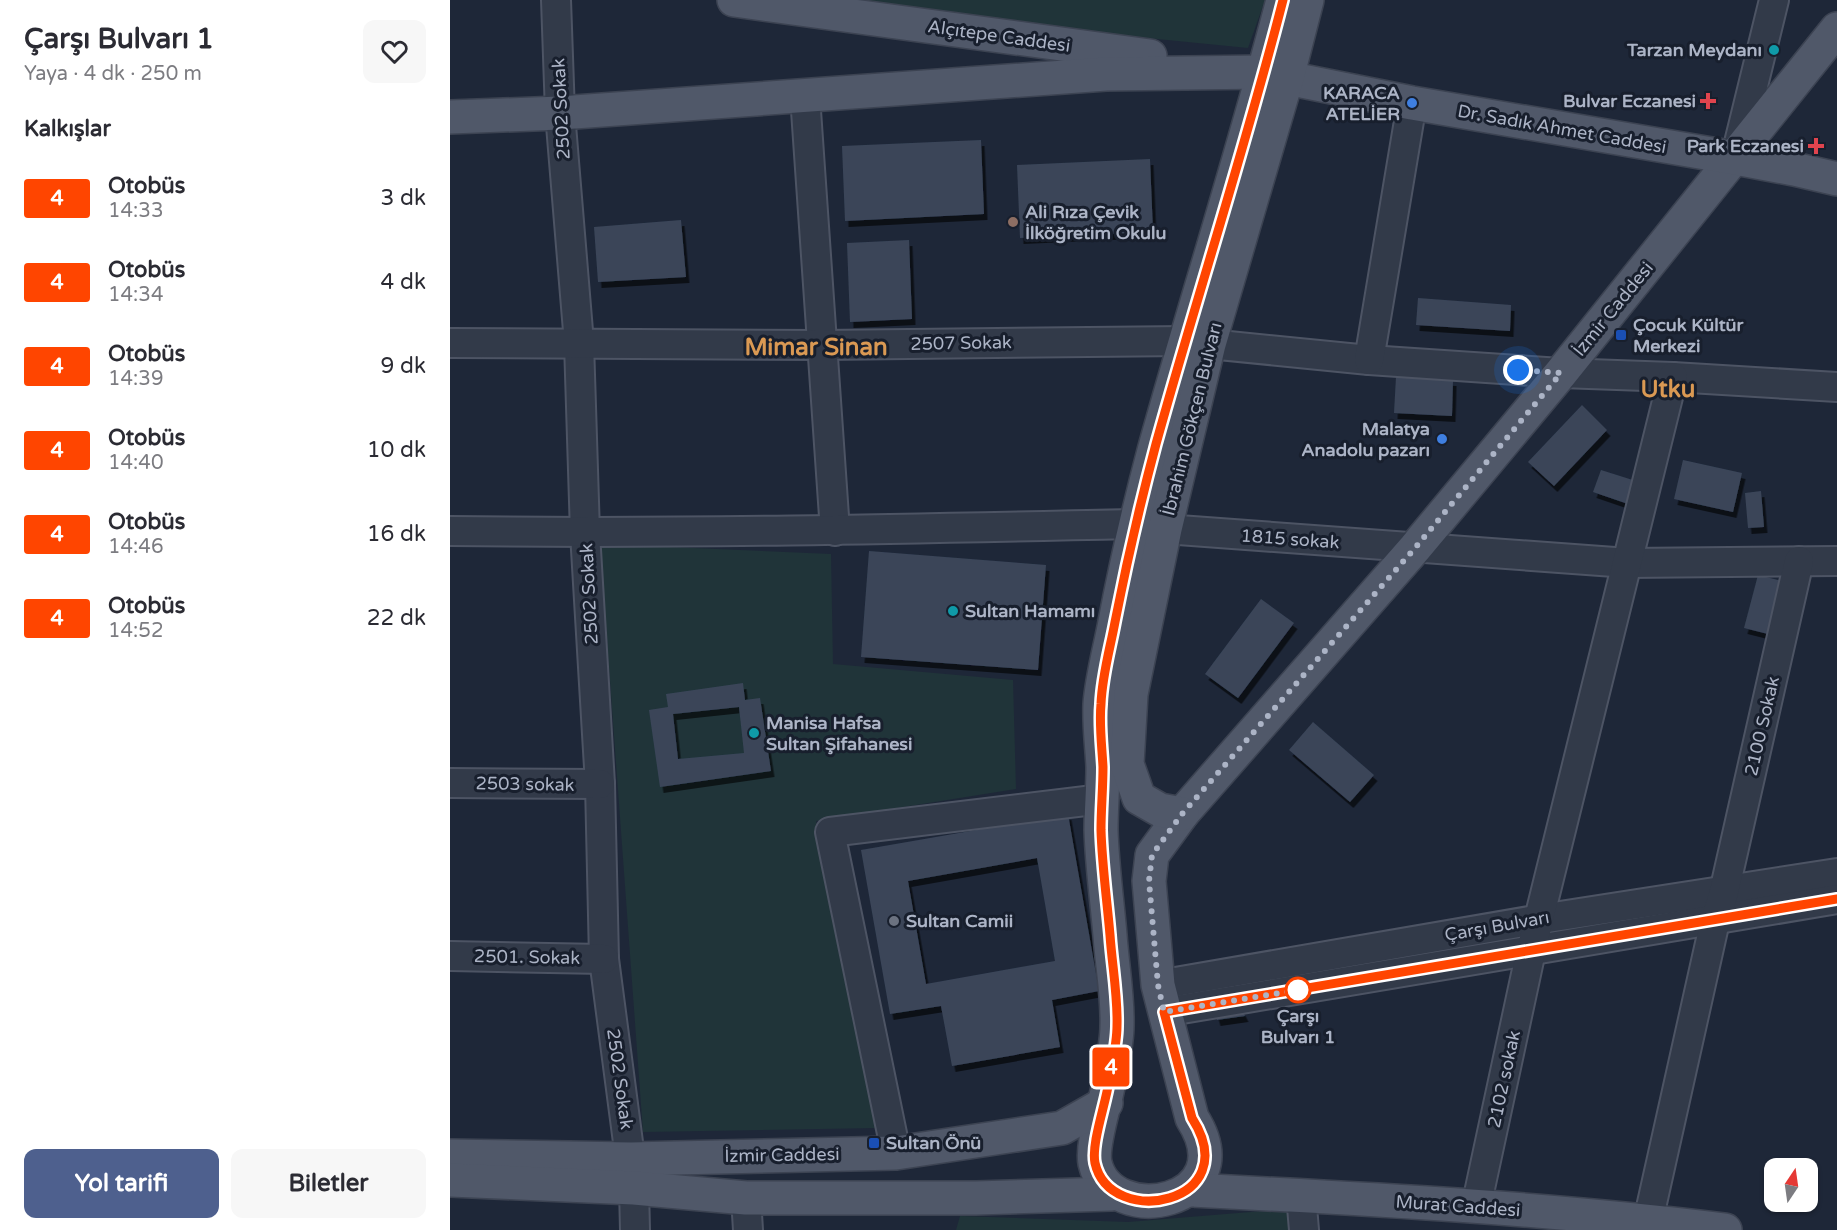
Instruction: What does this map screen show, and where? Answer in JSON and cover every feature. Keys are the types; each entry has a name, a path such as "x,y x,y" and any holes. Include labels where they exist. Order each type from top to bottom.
{"main road":[{"name":"Alçıtepe Caddesi","path":"734,0 1276,75"},
{"path":"450,117 560,113 1106,74 1276,75 1283,0"},
{"name":"İbrahim Gökçen Bulvarı","path":"1112,1194 1101,1180 1095,1164 1094,1147 1106,1103 1117,1026 1101,832 1100,707 1104,677 1150,526 1197,343 1276,75 1307,0"},
{"name":"İzmir Caddesi","path":"1176,821 1415,548 1561,373 1837,29"},
{"name":"Dr. Sadık Ahmet Caddesi","path":"1276,75 1412,103 1794,168 1837,179"},
{"name":"İbrahim Gökçen Bulvarı","path":"1150,526 1131,694 1127,764 1139,798 1176,821"},
{"path":"1112,1194 1136,1207 1150,1209 1165,1207 1180,1200 1192,1190 1205,1162 1205,1146 1192,1118 1161,998 1149,881 1152,855 1176,821"},
{"name":"İzmir Caddesi","path":"450,1180 633,1173 896,1153 1062,1128 1106,1103"},
{"name":"İzmir Caddesi","path":"450,1156 633,1173 746,1198 976,1198 1112,1194"},
{"name":"Murat Caddesi","path":"1192,1190 1301,1195 1476,1208 1648,1221 1725,1230"}],"street":[{"name":"2502 Sokak","path":"555,0 560,113 579,343 585,533 600,784 604,958 633,1173 635,1230"},
{"path":"1735,158 1773,0"},
{"path":"805,96 835,531"},
{"path":"1369,360 1412,103"},
{"name":"2507 Sokak","path":"450,343 822,345 1197,343 1369,360 1561,373 1837,387"},
{"path":"1531,951 1673,377"},
{"name":"1815 sokak","path":"450,531 585,533 1150,526 1628,563 1837,561"},
{"name":"2100 Sokak","path":"1648,1221 1799,561"},
{"name":"2503 sokak","path":"450,783 600,784"},
{"path":"896,1153 830,832 1102,799"},
{"name":"Çarşı Bulvarı","path":"1161,998 1541,918 1724,892 1837,873"},
{"name":"Çarşı Bulvarı","path":"1161,998 1531,951 1837,899"},
{"name":"2102 sokak","path":"1476,1208 1531,951"},
{"name":"2501. Sokak","path":"450,956 604,958"},
{"path":"1301,1195 1304,1230"},
{"path":"746,1198 748,1230"}],"green space":[{"path":"764,0 1265,0 1248,48"},
{"path":"600,544 831,554 833,664 1013,680 1016,789 816,821 877,1128 643,1132"},
{"path":"1288,1209 1290,1230 956,1230 960,1216 1128,1222"}],"building":[{"path":"981,140 984,214 845,221 842,146"},
{"path":"1150,159 1153,232 1020,238 1017,165"},
{"path":"681,220 686,277 598,282 594,227"},
{"path":"909,240 912,319 850,322 847,243"},
{"path":"1418,298 1511,305 1510,331 1416,325"},
{"path":"1396,377 1453,380 1452,416 1394,413"},
{"path":"1582,405 1607,430 1554,486 1528,462"},
{"path":"1683,460 1742,473 1733,512 1674,499"},
{"path":"1601,470 1639,482 1631,505 1593,492"},
{"path":"1761,491 1764,527 1748,528 1745,493"},
{"name":"Sultan Hamamı","path":"869,551 1046,565 1038,670 861,657"},
{"path":"1758,575 1786,582 1772,635 1744,628"},
{"path":"1261,599 1294,623 1238,698 1205,674"},
{"name":"Manisa Hafsa Sultan Şifahanesi","path":"743,683 745,700 760,698 771,771 660,787 649,710 668,707 666,694","holes":["739,707 744,753 678,759 673,714"]},
{"path":"1313,722 1374,775 1350,802 1289,750"},
{"name":"Sultan Camii","path":"1068,814 1099,991 1052,1000 1060,1047 952,1066 941,1006 890,1014 861,850","holes":["1037,858 1055,961 926,984 908,881"]},
{"path":"1242,1010 1245,1016 1217,1020 1215,1013"}],"bus line":[{"name":"4","path":"1283,0 1265,72 1185,341 1134,524 1104,677 1100,707 1103,778 1101,832 1117,1026 1106,1103 1094,1147 1095,1164 1101,1180 1112,1194 1123,1202 1150,1209 1165,1207 1180,1200 1192,1190 1200,1177 1205,1162 1205,1146 1192,1118 1164,1012 1837,899"}],"place":[{"name":"Tarzan Meydanı","path":"1774,50"},
{"name":"Bulvar Eczanesi","path":"1708,101"},
{"name":"KARACA ATELİER","path":"1412,103"},
{"name":"Park Eczanesi","path":"1816,146"},
{"name":"Ali Rıza Çevik İlköğretim Okulu","path":"1013,222"},
{"name":"Çocuk Kültür Merkezi","path":"1621,335"},
{"name":"Malatya Anadolu pazarı","path":"1442,439"},
{"name":"Sultan Hamamı","path":"953,611"},
{"name":"Manisa Hafsa Sultan Şifahanesi","path":"754,733"},
{"name":"Sultan Camii","path":"894,921"},
{"name":"Çarşı Bulvarı 1","path":"1298,990"},
{"name":"Sultan Önü","path":"874,1143"}],"district":[{"name":"Mimar Sinan","path":"816,347"},
{"name":"Utku","path":"1668,389"}],"route":[{"path":"1298,990 1164,1012 1158,985 1149,881 1152,855 1182,814 1415,548 1561,373 1518,370"}]}
